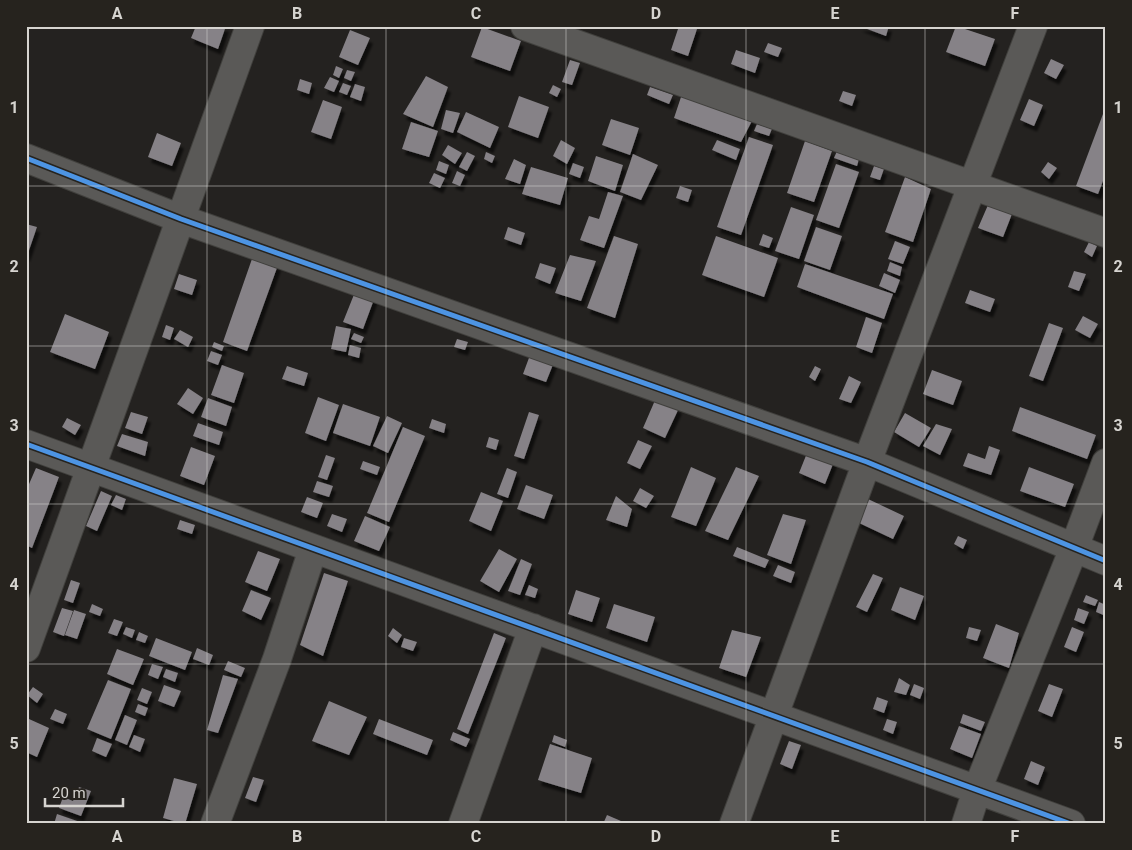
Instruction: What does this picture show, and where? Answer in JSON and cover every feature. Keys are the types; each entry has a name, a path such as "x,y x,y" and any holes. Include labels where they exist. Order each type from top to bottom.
{"street":[{"path":"26,648 250,26"},
{"path":"525,26 1106,233"},
{"path":"734,824 867,462 1033,26"},
{"path":"26,158 181,218 867,462 1106,561"},
{"path":"26,444 1071,824"},
{"path":"966,824 977,790 1106,463"},
{"path":"215,824 277,659 313,549"},
{"path":"463,824 533,628"}],"building":[{"path":"196,26 226,26 218,49 191,38"},
{"path":"679,26 698,26 688,56 671,50"},
{"path":"859,26 889,26 886,36"},
{"path":"956,26 995,39 985,66 946,52"},
{"path":"482,27 521,41 510,71 471,57"},
{"path":"350,30 370,38 358,65 339,57"},
{"path":"768,43 782,48 778,57 764,52"},
{"path":"736,50 760,58 755,73 731,64"},
{"path":"1051,59 1064,65 1056,79 1044,73"},
{"path":"570,60 580,63 572,85 562,82"},
{"path":"336,66 343,69 339,78 333,75"},
{"path":"347,70 355,72 351,81 344,78"},
{"path":"426,76 448,87 433,127 403,114"},
{"path":"330,77 339,81 334,92 324,88"},
{"path":"300,79 312,83 309,94 297,90"},
{"path":"343,83 351,86 347,95 339,92"},
{"path":"355,84 365,87 361,101 350,97"},
{"path":"553,85 561,89 557,97 549,93"},
{"path":"650,87 673,95 669,104 647,95"},
{"path":"843,91 856,95 852,106 839,101"},
{"path":"682,94 753,119 741,142 674,118"},
{"path":"519,96 549,107 538,138 508,127"},
{"path":"1029,99 1043,105 1034,126 1020,120"},
{"path":"323,100 342,107 331,139 311,132"},
{"path":"1106,106 1106,173 1098,194 1076,186"},
{"path":"446,110 460,113 453,133 441,129"},
{"path":"466,112 499,127 490,148 457,132"},
{"path":"611,119 639,128 630,155 602,145"},
{"path":"411,122 438,131 429,157 402,149"},
{"path":"757,124 772,129 769,136 754,131"},
{"path":"157,133 181,143 172,166 148,157"},
{"path":"749,137 773,145 741,235 717,227"},
{"path":"561,140 575,148 567,164 553,156"},
{"path":"717,140 740,149 736,160 712,150"},
{"path":"805,141 832,151 814,202 787,193"},
{"path":"448,145 462,153 455,164 442,155"},
{"path":"837,151 859,159 857,166 834,158"},
{"path":"467,152 475,156 467,171 459,167"},
{"path":"486,152 495,156 492,163 484,159"},
{"path":"633,154 658,165 641,200 620,192"},
{"path":"596,156 623,165 615,191 588,181"},
{"path":"514,159 526,165 520,184 505,179"},
{"path":"439,161 449,165 446,174 436,170"},
{"path":"1048,162 1057,168 1049,179 1041,172"},
{"path":"573,163 584,167 580,178 569,174"},
{"path":"836,164 859,172 839,228 816,220"},
{"path":"874,166 884,169 880,180 870,177"},
{"path":"531,167 568,178 560,205 522,194"},
{"path":"457,171 465,175 460,186 452,183"},
{"path":"434,173 445,178 440,188 429,183"},
{"path":"905,177 931,189 913,242 885,232"},
{"path":"680,186 692,190 688,202 676,198"},
{"path":"608,192 623,196 604,248 580,240 589,216 599,219"},
{"path":"988,205 1012,214 1003,237 978,228"},
{"path":"791,207 814,215 799,259 775,251"},
{"path":"26,224 37,227 27,256 26,256"},
{"path":"508,227 525,233 521,245 504,239"},
{"path":"816,227 842,236 830,270 804,261"},
{"path":"763,234 773,238 769,248 759,245"},
{"path":"614,236 638,244 615,318 587,308"},
{"path":"716,236 778,258 764,297 702,275"},
{"path":"895,241 910,247 903,264 888,259"},
{"path":"1089,242 1097,246 1092,257 1084,252"},
{"path":"570,255 596,261 581,301 555,293"},
{"path":"253,256 278,265 247,351 223,342"},
{"path":"890,262 902,267 900,276 887,271"},
{"path":"540,263 556,268 550,284 535,278"},
{"path":"805,264 893,294 884,319 797,287"},
{"path":"1074,271 1086,274 1079,291 1068,287"},
{"path":"884,273 900,280 895,293 879,286"},
{"path":"179,274 197,280 192,295 174,289"},
{"path":"357,287 376,294 363,329 343,322"},
{"path":"970,290 995,299 990,312 965,303"},
{"path":"65,314 109,332 95,369 50,352"},
{"path":"1083,316 1098,324 1090,338 1075,330"},
{"path":"866,317 882,323 872,353 856,347"},
{"path":"1049,323 1063,328 1043,381 1029,376"},
{"path":"166,325 174,328 170,340 162,337"},
{"path":"336,326 351,329 346,352 331,349"},
{"path":"180,330 193,337 188,347 174,339"},
{"path":"354,333 364,337 361,343 351,339"},
{"path":"457,339 468,342 465,350 454,347"},
{"path":"214,342 224,346 222,351 212,347"},
{"path":"350,345 361,348 359,358 348,355"},
{"path":"533,347 556,357 546,382 523,374"},
{"path":"211,351 222,355 218,365 207,361"},
{"path":"222,365 244,373 234,403 211,395"},
{"path":"287,366 308,373 304,386 282,379"},
{"path":"815,366 821,369 815,381 809,377"},
{"path":"932,370 962,381 953,405 923,394"},
{"path":"849,376 861,382 851,403 839,399"},
{"path":"188,388 203,398 193,414 177,404"},
{"path":"318,397 339,405 326,441 305,433"},
{"path":"208,398 232,407 226,426 201,417"},
{"path":"656,398 679,408 665,438 643,428"},
{"path":"343,404 380,417 370,446 333,433"},
{"path":"1020,407 1096,435 1087,459 1012,431"},
{"path":"131,412 148,417 142,434 125,428"},
{"path":"529,412 539,415 524,459 514,456"},
{"path":"905,413 931,428 919,447 894,432"},
{"path":"387,416 402,423 388,453 373,446"},
{"path":"67,418 81,425 75,435 62,427"},
{"path":"432,419 446,424 444,433 429,428"},
{"path":"198,423 223,432 219,445 193,436"},
{"path":"936,424 952,429 940,455 923,446"},
{"path":"403,427 425,436 389,522 367,513"},
{"path":"122,434 148,442 145,456 117,446"},
{"path":"489,437 499,440 496,450 486,447"},
{"path":"638,440 652,446 640,469 627,463"},
{"path":"989,446 1000,450 991,475 963,466 968,453 985,459"},
{"path":"191,447 215,456 204,485 180,476"},
{"path":"809,448 835,459 825,484 799,473"},
{"path":"326,455 335,458 327,480 318,477"},
{"path":"363,461 380,467 377,475 360,469"},
{"path":"691,467 716,478 696,526 671,517"},
{"path":"736,467 759,476 728,540 705,531"},
{"path":"1029,467 1074,484 1065,507 1020,491"},
{"path":"36,468 59,477 32,548 26,545 26,491"},
{"path":"507,468 517,472 508,498 497,494"},
{"path":"317,481 333,486 329,497 313,492"},
{"path":"526,485 553,495 544,519 517,509"},
{"path":"640,488 654,496 646,508 633,501"},
{"path":"101,491 112,496 97,531 86,526"},
{"path":"481,492 503,501 491,531 469,521"},
{"path":"116,495 126,499 122,510 111,505"},
{"path":"616,496 632,509 627,527 606,520"},
{"path":"307,497 323,503 317,518 301,512"},
{"path":"868,499 904,516 893,539 857,522"},
{"path":"332,514 347,519 342,532 327,526"},
{"path":"783,514 806,520 791,564 767,555"},
{"path":"365,516 390,527 379,551 354,541"},
{"path":"180,520 195,525 192,534 177,529"},
{"path":"958,536 967,540 963,549 954,544"},
{"path":"737,547 769,560 765,568 733,556"},
{"path":"499,549 517,559 499,592 480,581"},
{"path":"258,551 280,559 267,591 245,582"},
{"path":"521,559 532,564 520,595 508,591"},
{"path":"778,565 795,572 791,583 773,576"},
{"path":"324,573 348,581 323,656 300,645"},
{"path":"873,574 883,578 867,612 856,607"},
{"path":"71,580 80,583 73,603 64,600"},
{"path":"529,585 538,589 535,598 525,595"},
{"path":"900,587 924,596 915,620 891,610"},
{"path":"251,590 271,598 261,620 242,611"},
{"path":"576,590 600,598 592,622 568,614"},
{"path":"1086,595 1098,600 1095,606 1083,602"},
{"path":"1099,602 1106,605 1106,616 1096,612"},
{"path":"92,604 103,609 100,616 89,612"},
{"path":"614,604 655,617 647,642 606,628"},
{"path":"62,608 73,611 64,636 53,632"},
{"path":"1078,608 1089,612 1084,624 1074,620"},
{"path":"74,610 86,614 77,639 65,635"},
{"path":"114,619 123,622 117,636 108,633"},
{"path":"996,624 1019,633 1009,668 983,658"},
{"path":"126,627 135,630 132,638 123,634"},
{"path":"969,627 981,630 977,641 966,638"},
{"path":"1072,627 1084,632 1076,652 1064,647"},
{"path":"393,628 402,635 397,643 388,636"},
{"path":"732,630 761,637 746,677 719,668"},
{"path":"139,632 148,636 145,643 136,640"},
{"path":"494,633 506,638 468,734 457,729"},
{"path":"156,638 192,652 185,670 149,656"},
{"path":"404,638 417,642 413,651 401,647"},
{"path":"197,648 213,655 209,665 193,659"},
{"path":"117,649 144,659 133,685 107,674"},
{"path":"228,661 245,668 241,677 224,670"},
{"path":"152,664 163,667 158,679 148,675"},
{"path":"166,669 178,673 175,682 163,677"},
{"path":"223,675 238,679 218,733 207,730"},
{"path":"899,678 910,685 906,695 894,692"},
{"path":"108,680 131,689 111,739 87,729"},
{"path":"914,684 924,688 920,699 910,695"},
{"path":"1049,684 1063,689 1052,717 1038,711"},
{"path":"164,685 181,691 174,707 158,701"},
{"path":"33,687 43,694 37,703 27,695"},
{"path":"142,688 152,692 147,704 137,700"},
{"path":"877,697 888,701 884,713 873,709"},
{"path":"329,701 367,717 349,755 312,741"},
{"path":"138,704 148,708 145,716 135,712"},
{"path":"55,709 67,714 63,724 50,719"},
{"path":"963,714 985,722 981,731 960,723"},
{"path":"125,715 137,720 127,745 115,740"},
{"path":"29,719 49,728 37,757 26,752 26,726"},
{"path":"379,719 433,740 427,755 373,734"},
{"path":"887,719 897,722 893,734 883,730"},
{"path":"959,726 981,734 972,758 950,749"},
{"path":"453,732 470,739 466,747 450,740"},
{"path":"134,735 145,739 140,752 129,747"},
{"path":"554,735 567,740 565,747 552,742"},
{"path":"97,738 112,744 106,757 92,751"},
{"path":"789,741 801,745 792,769 780,764"},
{"path":"550,744 592,758 581,793 538,780"},
{"path":"1031,761 1045,767 1038,785 1024,779"},
{"path":"253,777 264,780 256,802 245,798"},
{"path":"174,778 197,784 185,824 163,818"},
{"path":"79,787 91,791 81,816 59,808 63,797 73,801"},
{"path":"57,814 80,822 80,824 54,824"},
{"path":"607,815 628,824 603,824"}],"cycle path":[{"path":"26,158 181,219 867,462 1106,561"},
{"path":"26,444 1071,824"}]}
